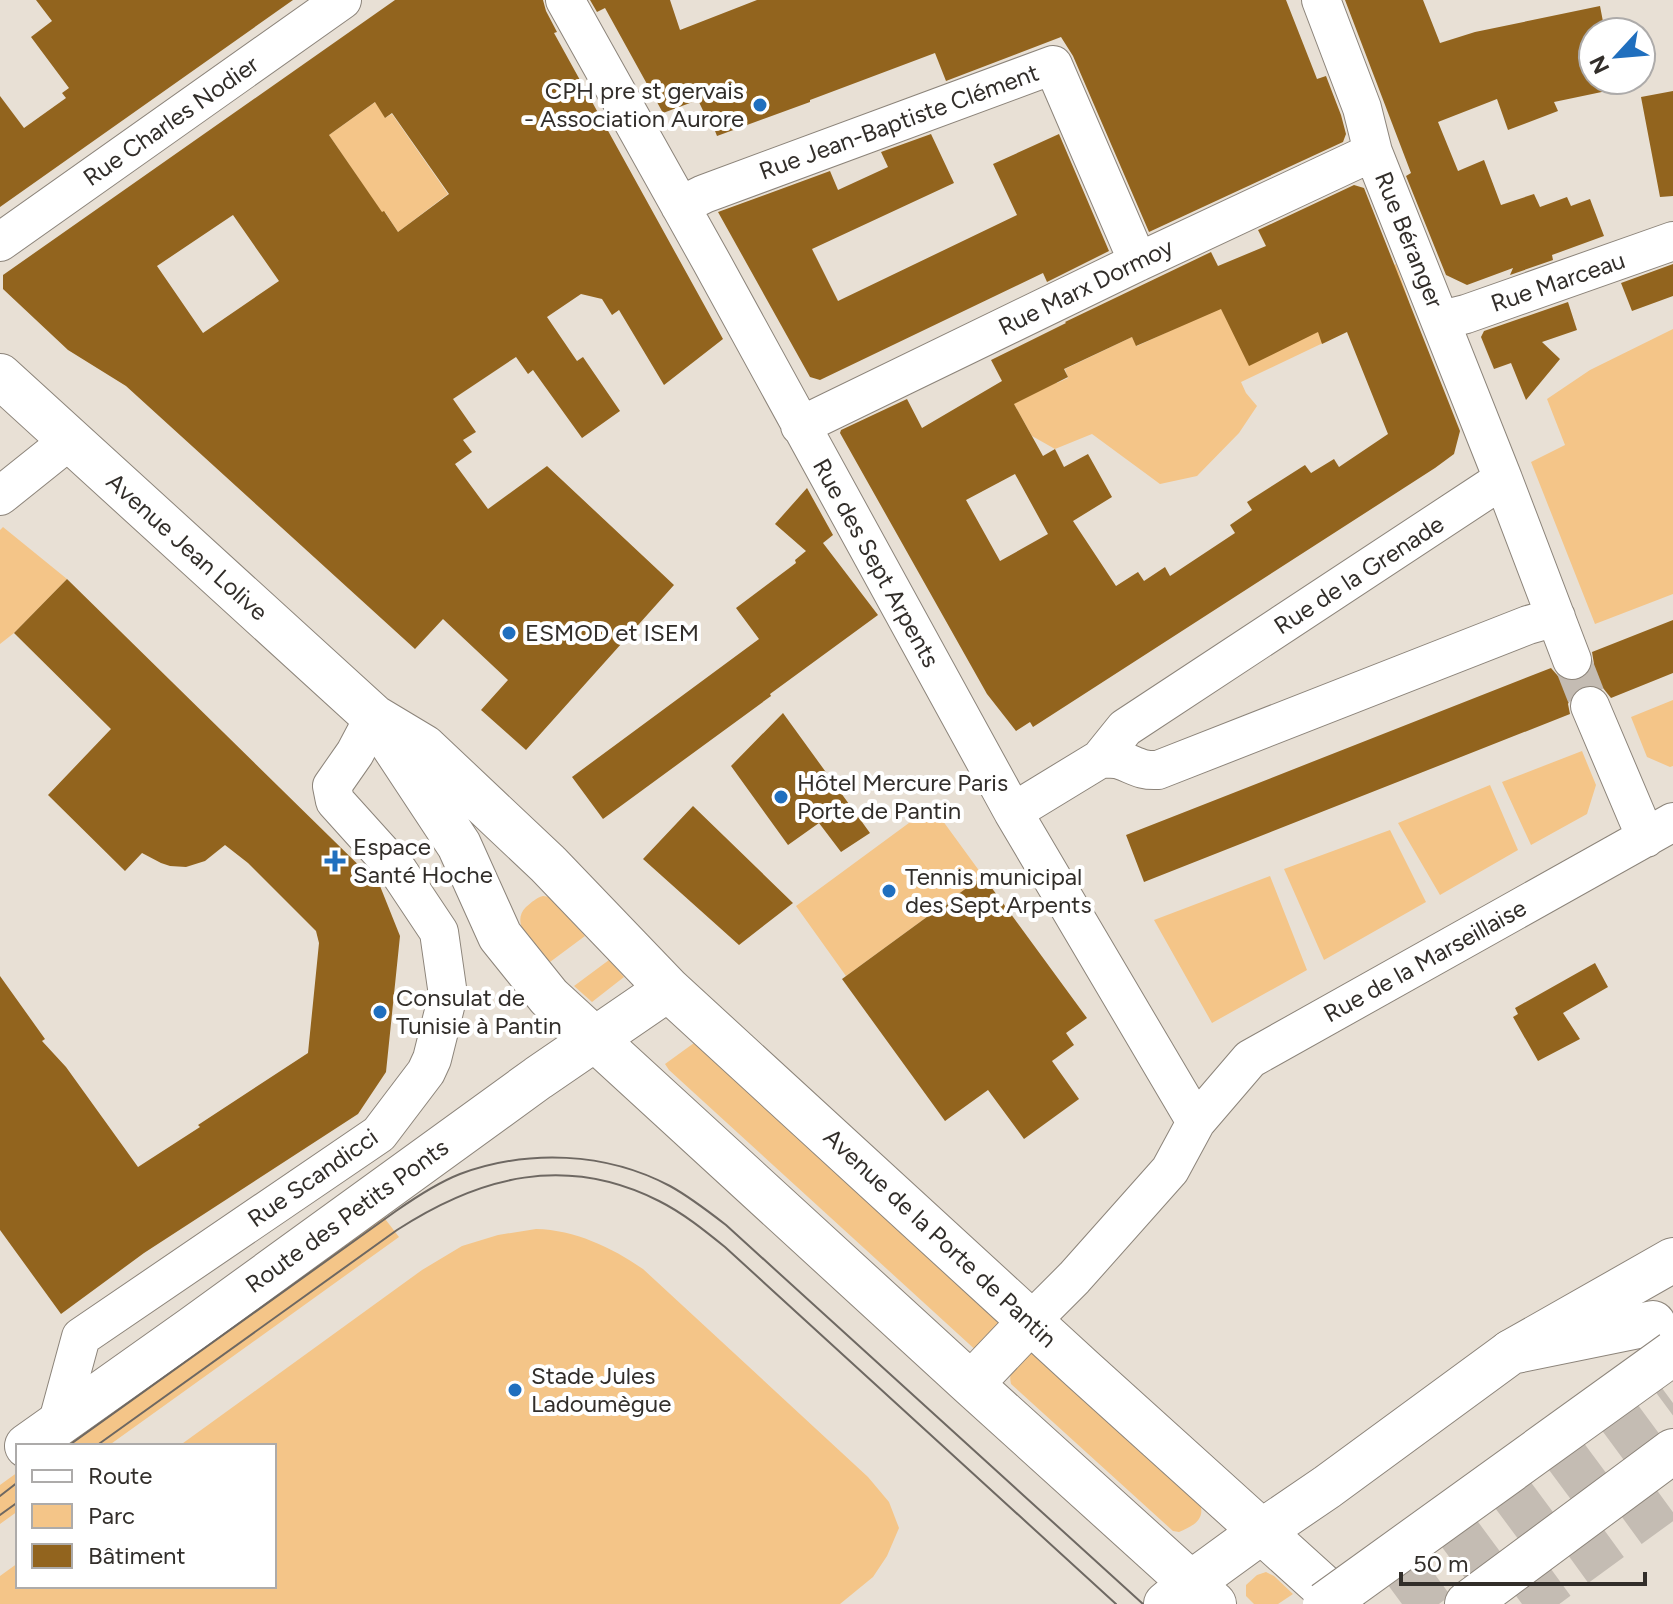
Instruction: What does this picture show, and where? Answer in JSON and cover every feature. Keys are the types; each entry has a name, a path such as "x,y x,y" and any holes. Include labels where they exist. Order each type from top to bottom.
{"main road":[{"name":"Avenue Jean Lolive","path":"0,376 374,717 424,747 548,864 621,942"},
{"name":"Avenue Jean Lolive","path":"374,717 459,845 500,936 538,985 594,1040"},
{"name":"Avenue de la Porte de Pantin","path":"621,942 668,989 1030,1322 1342,1604"},
{"name":"Route des Petits Ponts","path":"42,1436 531,1083 668,989"},
{"path":"594,1040 971,1384 1191,1597 1261,1532 1511,1352 1673,1260"},
{"path":"971,1384 1030,1322"},
{"path":"1511,1352 1663,1338"},
{"path":"1325,1604 1663,1338"},
{"path":"1467,1604 1673,1451"}],"street":[{"name":"Rue Charles Nodier","path":"0,242 342,0"},
{"name":"Rue des Sept Arpents","path":"565,0 1013,812 1196,1122"},
{"name":"Rue Béranger","path":"1321,0 1362,108 1373,152 1503,479"},
{"name":"Rue Jean-Baptiste Clément","path":"680,206 704,194 1053,65 1138,262"},
{"name":"Rue Marx Dormoy","path":"800,426 1373,152"},
{"name":"Rue Marceau","path":"1442,320 1673,241"},
{"path":"0,496 70,440"},
{"path":"1503,479 1572,660"},
{"name":"Rue de la Grenade","path":"1013,812 1100,759 1125,728 1503,479"},
{"path":"1100,759 1118,759 1136,768 1158,770 1528,625 1556,617"},
{"path":"1590,706 1659,830"},
{"name":"Rue Scandicci","path":"42,1436 81,1337 379,1134 426,1072 448,995 439,932 399,872 335,801 332,786 355,753 374,717"},
{"name":"Rue de la Marseillaise","path":"1030,1322 1074,1278 1170,1170 1196,1122 1250,1059 1659,830"}],"green space":[{"path":"381,98 385,118 392,114 448,194 398,232 329,135"},
{"path":"1318,263 1333,293 1396,264 1409,302 1241,382 1257,406 1239,433 1197,476 1160,484 1092,434 1055,449 1032,436 1010,397 1053,373 1057,383 1068,378 1065,369 1132,337 1137,346"},
{"path":"1673,329 1673,594 1595,624 1531,462 1565,445 1547,399 1590,370"},
{"path":"3,527 67,579 0,644 0,530"},
{"path":"1673,700 1673,766 1670,767 1647,757 1631,717"},
{"path":"1582,751 1596,785 1587,814 1531,845 1502,782"},
{"path":"1490,785 1518,850 1440,895 1398,823"},
{"name":"Tennis municipal des Sept Arpents","path":"932,806 983,876 846,976 796,906"},
{"path":"1390,830 1426,902 1324,960 1284,869"},
{"path":"1270,876 1307,970 1212,1023 1154,920"},
{"path":"543,896 550,897 585,936 550,962 526,936 520,921 526,907"},
{"path":"609,960 624,977 592,1002 574,986"},
{"path":"694,1043 1003,1326 980,1354 669,1070 665,1064"},
{"path":"379,1211 399,1237 111,1444 57,1444"},
{"name":"Stade Jules Ladoumègue","path":"536,1229 565,1233 592,1241 643,1269 868,1477 889,1502 899,1528 887,1556 873,1577 840,1604 0,1604 0,1576 16,1564 16,1588 276,1588 276,1444 182,1444 422,1270 462,1246 498,1235"},
{"path":"1032,1351 1199,1502 1201,1513 1197,1521 1179,1532 1173,1531 1011,1384 1013,1369"},
{"path":"16,1473 16,1512 0,1524 0,1485"},
{"path":"1266,1572 1293,1594 1278,1604 1254,1604 1246,1596 1246,1585"}],"building":[{"path":"36,0 293,0 0,207 0,96 24,128 66,98 62,93 69,88 31,37 52,21"},
{"path":"395,0 543,0 557,32 554,33 723,339 664,385 619,310 612,315 602,299 581,294 547,317 577,361 583,357 620,411 582,438 533,370 528,374 516,357 453,399 476,432 463,440 472,452 455,464 488,509 547,466 674,585 526,750 481,710 508,680 443,619 415,649 126,386 68,350 3,289 3,275","holes":["375,102 385,118 392,113 449,194 398,232 329,135","233,215 279,281 203,333 157,266"]},
{"path":"590,0 670,0 680,30 757,0 1286,0 1317,79 1326,76 1346,134 1343,142 1149,232 1073,56 1061,37 946,81 935,53 717,136 698,100 663,113 605,8 597,12"},
{"path":"1345,0 1423,0 1440,43 1475,32 1600,6 1602,16 1577,16 1577,96 1583,96 1554,102 1558,111 1508,130 1497,99 1438,122 1458,171 1484,160 1501,205 1534,194 1540,207 1567,197 1571,206 1590,199 1604,236 1552,255 1553,260 1510,275 1513,268 1467,285 1446,275 1406,176 1411,173"},
{"path":"1673,91 1673,196 1660,197 1641,97"},
{"path":"931,134 954,183 812,249 838,301 1017,215 993,164 1059,134 1109,251 1047,282 1043,273 820,380 810,377 718,212 830,171 838,190 888,167 881,152"},
{"path":"1354,185 1364,188 1460,431 1454,454 1033,727 1030,722 1016,731 987,694 841,430 907,399 922,428 1002,381 991,360 1211,252 1218,266 1266,246 1258,230","holes":["1221,309 1249,366 1318,332 1322,344 1347,332 1388,434 1339,467 1334,459 1311,473 1305,465 1247,502 1252,510 1230,525 1235,533 1170,576 1165,567 1144,581 1138,572 1116,586 1073,521 1112,497 1088,454 1064,467 1055,449 1043,456 1014,404 1068,377 1064,369 1132,337 1136,346","1015,474 1048,534 1000,561 966,500"]},
{"path":"1673,264 1673,296 1632,311 1621,283"},
{"path":"1568,302 1577,330 1542,342 1560,359 1526,400 1511,363 1494,369 1481,337 1484,331"},
{"path":"807,488 833,535 823,543 878,615 603,819 572,777 759,639 736,608 796,563 795,560 806,551 775,524"},
{"path":"67,579 380,886 400,936 386,1072 358,1114 144,1253 61,1314 0,1230 0,976 45,1039 42,1041 66,1067 138,1167 308,1053 319,943 316,931 248,863 225,845 205,861 186,867 170,866 142,853 125,871 48,795 111,729 14,633"},
{"path":"1673,620 1673,673 1611,698 1603,688 1593,684 1582,686 1572,693 1568,704 1570,714 1144,882 1126,835 1551,668 1568,682 1581,680 1594,664 1592,652"},
{"path":"783,713 870,833 841,852 819,823 788,845 731,766"},
{"path":"693,806 793,903 739,945 643,859"},
{"path":"983,876 1087,1018 1066,1033 1074,1045 1052,1061 1079,1099 1024,1139 988,1090 945,1121 842,979"},
{"path":"1595,963 1608,987 1563,1013 1580,1039 1538,1061 1513,1017 1518,1014 1515,1008"}],"tunnel":[{"path":"1572,660 1590,706"},
{"path":"1402,1604 1673,1403"},
{"path":"1522,1604 1673,1494"}],"tram line":[{"path":"71,1444 435,1186 460,1174 512,1161 539,1158 593,1161 620,1166 670,1186 726,1225 1143,1604"},
{"path":"99,1444 428,1211 460,1196 524,1178 557,1175 590,1178 659,1201 685,1216 725,1247 1116,1604"},
{"path":"0,1496 16,1484"},
{"path":"0,1515 16,1503"}],"place":[{"name":"CPH pre st gervais - Association Aurore","path":"760,105"},
{"name":"ESMOD et ISEM","path":"509,633"},
{"name":"Hôtel Mercure Paris Porte de Pantin","path":"781,797"},
{"name":"Espace Santé Hoche","path":"335,861"},
{"name":"Tennis municipal des Sept Arpents","path":"889,891"},
{"name":"Consulat de Tunisie à Pantin","path":"380,1012"},
{"name":"Stade Jules Ladoumègue","path":"515,1390"}]}
